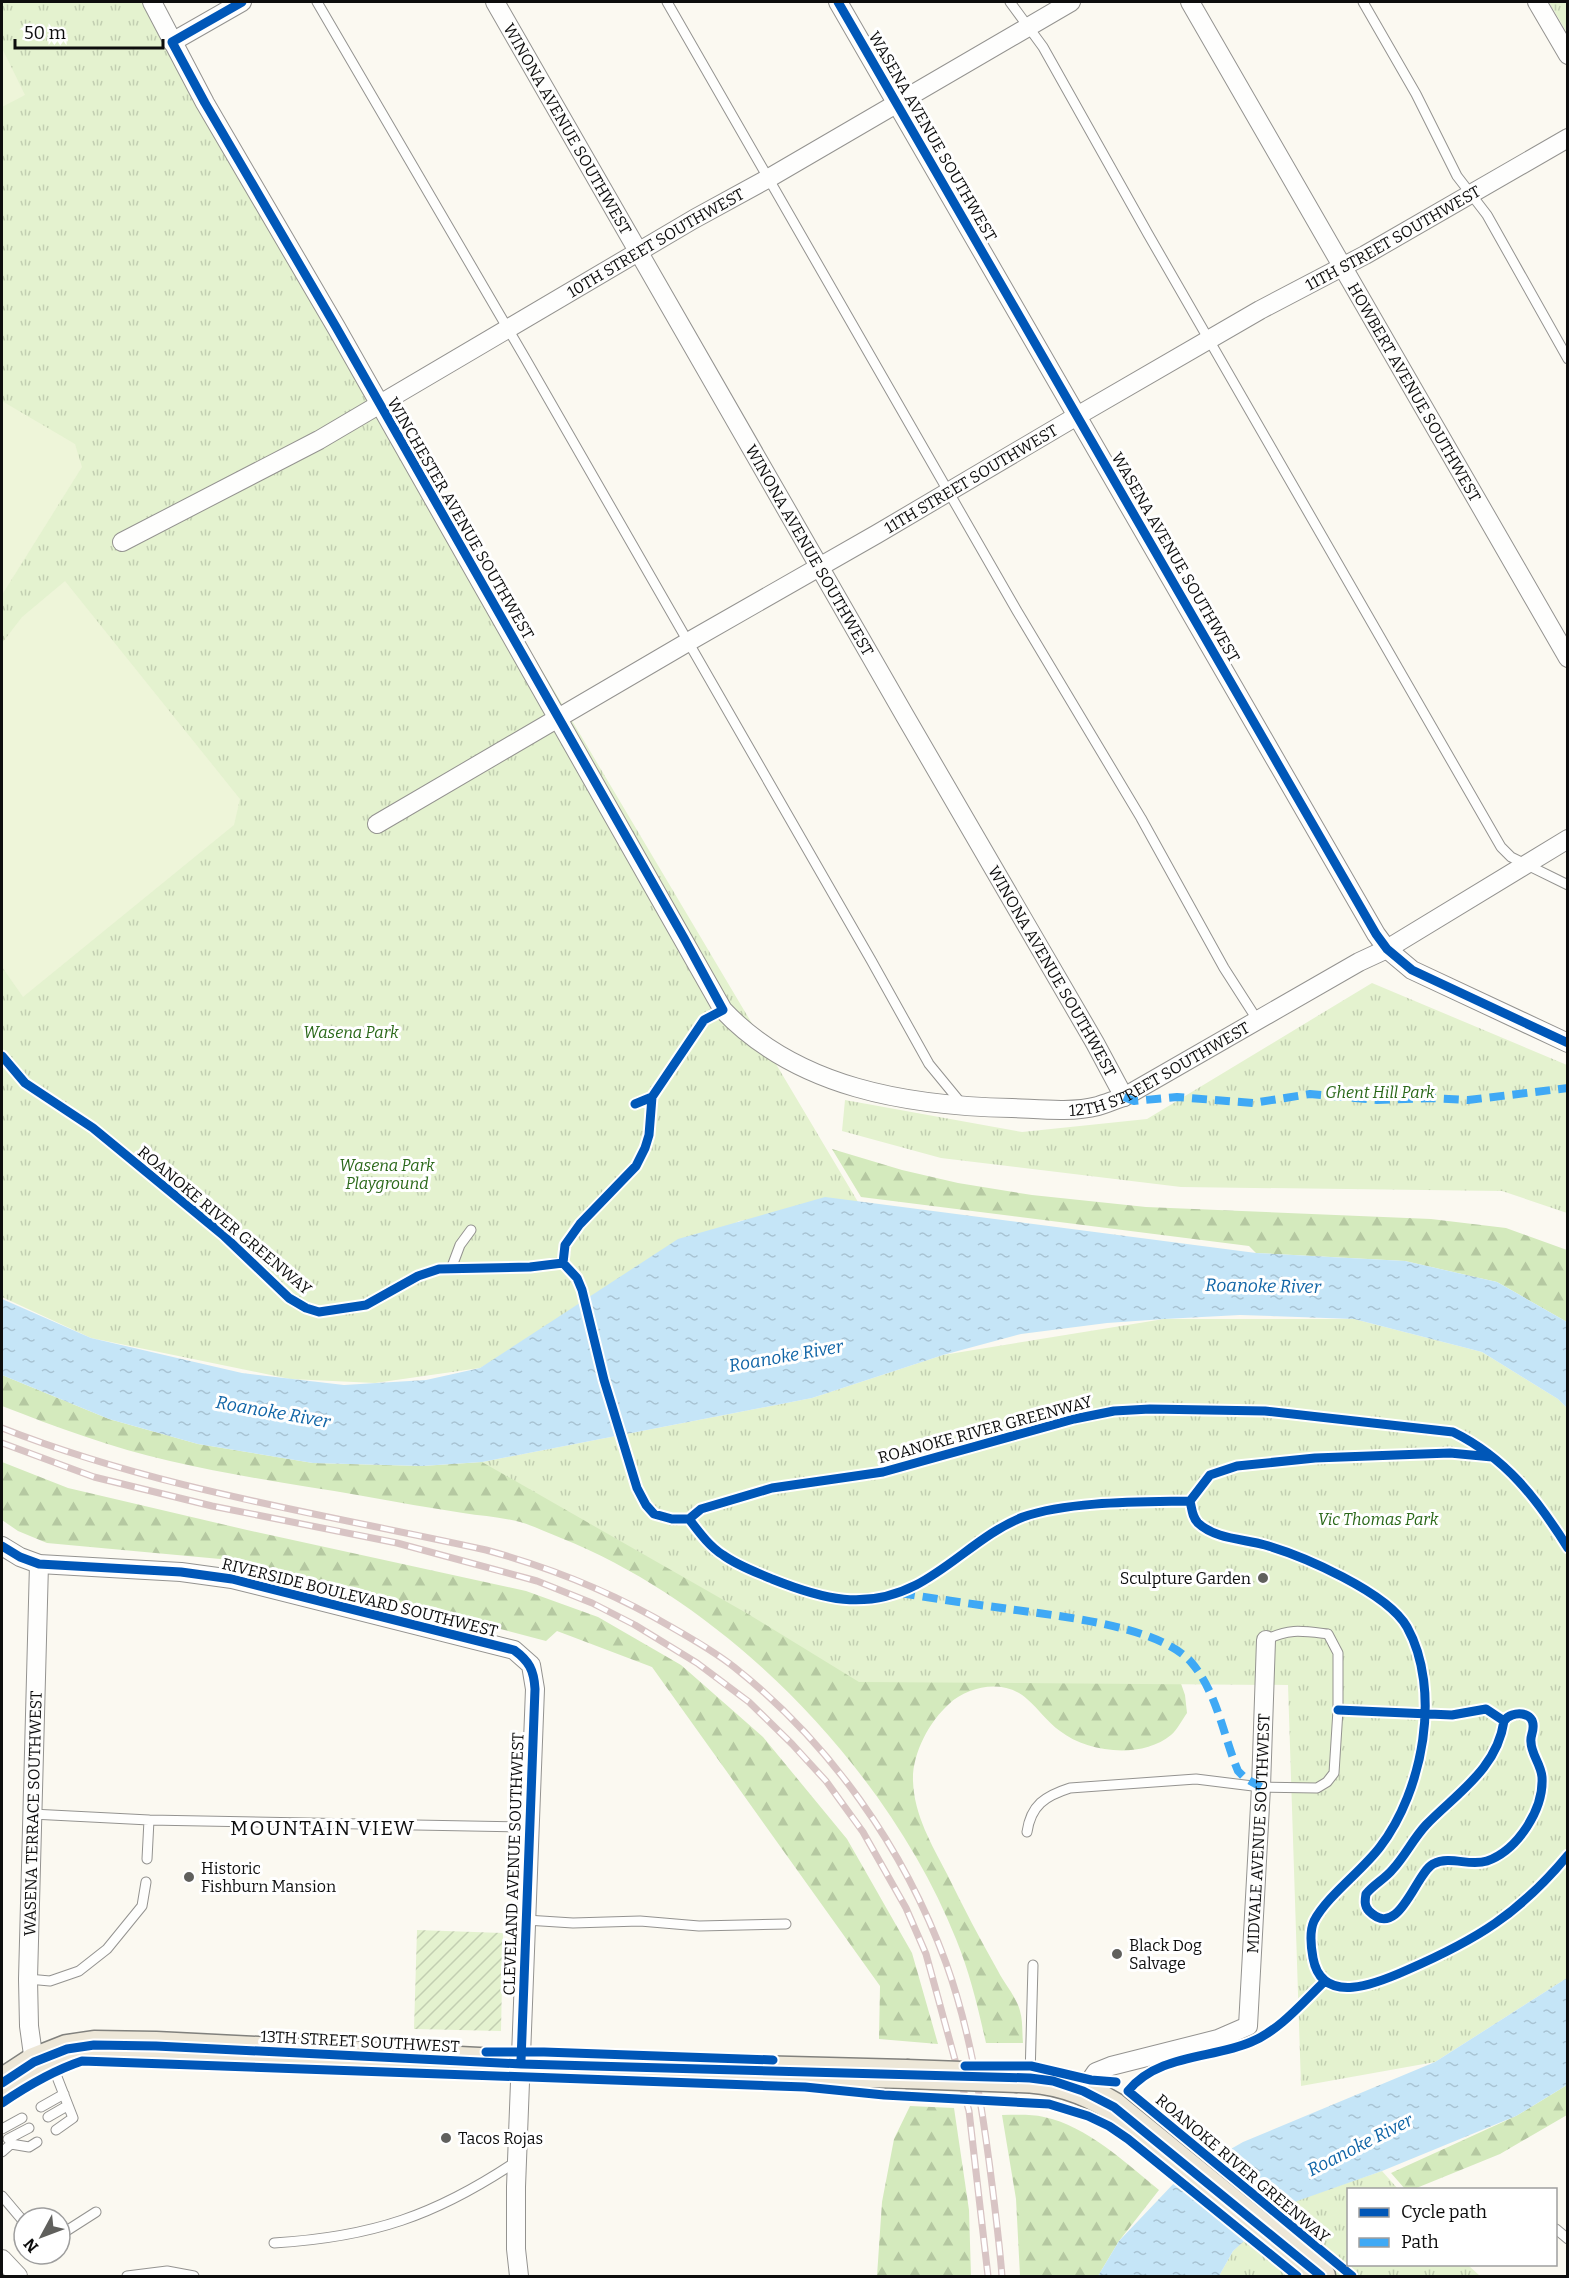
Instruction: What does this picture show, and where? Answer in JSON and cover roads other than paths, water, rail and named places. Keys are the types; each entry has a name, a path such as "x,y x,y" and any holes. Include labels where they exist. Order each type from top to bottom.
{"main road":[{"name":"13TH STREET SOUTHWEST","path":"2,2083 43,2058 67,2049 94,2044 521,2064 906,2074 1053,2081 1083,2091 1114,2107 1321,2277"}],"street":[{"name":"WINCHESTER AVENUE SOUTHWEST","path":"152,2 172,42 723,1010"},
{"path":"172,42 242,2"},
{"name":"WINONA AVENUE SOUTHWEST","path":"495,2 637,253 1095,1043 1124,1097"},
{"name":"WASENA AVENUE SOUTHWEST","path":"838,2 1376,934 1387,949 1412,970 1568,1043"},
{"name":"10TH STREET SOUTHWEST","path":"122,542 319,440 1071,2"},
{"name":"HOWBERT AVENUE SOUTHWEST","path":"1190,2 1568,658"},
{"path":"1537,2 1568,55"},
{"name":"11TH STREET SOUTHWEST","path":"377,824 1260,310 1342,267 1568,138"},
{"name":"12TH STREET SOUTHWEST","path":"723,1010 760,1044 787,1060 843,1083 887,1097 964,1107 1073,1108 1096,1106 1124,1097 1359,962 1387,949 1568,839"},
{"name":"RIVERSIDE BOULEVARD SOUTHWEST","path":"2,1546 20,1557 39,1564 181,1572 232,1579 514,1650 531,1665"},
{"name":"WASENA TERRACE SOUTHWEST","path":"39,1564 28,1979 29,2026 43,2058"},
{"name":"MIDVALE AVENUE SOUTHWEST","path":"1083,2091 1096,2072 1111,2066 1218,2039 1248,2026 1261,1787 1266,1640"},
{"name":"CLEVELAND AVENUE SOUTHWEST","path":"519,2277 516,2249 517,2161 535,1689 531,1665"},
{"path":"2,2259 18,2277"}],"lane":[{"path":"317,2 508,329 917,1044 929,1064 964,1107"},
{"path":"668,2 1069,701 1141,818 1224,968 1258,1021"},
{"path":"1010,2 1043,47 1501,847 1511,857 1525,865 1568,885"},
{"path":"1363,2 1416,94 1457,176 1487,214 1568,359"},
{"path":"635,1104 652,1097 704,1020 723,1010"},
{"path":"451,1269 460,1245 471,1230"},
{"path":"1027,1832 1034,1808 1056,1792 1070,1788 1196,1779 1261,1787 1317,1788 1327,1782 1334,1773 1338,1710 1338,1653 1328,1634 1281,1631 1266,1640"},
{"path":"32,1814 149,1820 529,1827"},
{"path":"147,1860 149,1820"},
{"path":"28,1979 50,1981 79,1971 107,1949 142,1906 146,1882"},
{"path":"526,1920 573,1923 640,1922 699,1926 786,1924"},
{"path":"1024,2078 1033,1965"},
{"path":"43,2058 64,2094 73,2118 56,2130"},
{"path":"41,2107 64,2094"},
{"path":"48,2117 67,2106"},
{"path":"22,2118 2,2128 10,2142 29,2147 37,2142"},
{"path":"2,2152 10,2142 29,2128"},
{"path":"274,2243 338,2237 402,2221 443,2205 481,2185 517,2161"},
{"path":"2,2196 12,2208"},
{"path":"72,2227 96,2212"},
{"path":"127,2277 167,2271 194,2277"}],"water":[{"name":"Roanoke River","path":"825,1197 1256,1253 1405,1261 1497,1282 1567,1322 1567,1408 1558,1399 1482,1352 1354,1319 1240,1315 1107,1323 1021,1334 943,1355 812,1398 482,1462 422,1466 313,1463 198,1444 109,1419 2,1375 2,1299 91,1338 242,1373 344,1385 426,1380 480,1368 678,1239"},
{"name":"Roanoke River","path":"1567,1978 1567,2085 1516,2116 1382,2171 1283,2206 1233,2251 1219,2276 1098,2276 1119,2241 1177,2180 1243,2142 1435,2062"}],"railway":[{"path":"2,1428 120,1468 180,1484 486,1550 535,1565 582,1583 651,1615 734,1667 802,1729 860,1800 886,1839 929,1920 954,1987 973,2061 989,2161 1002,2276"},
{"path":"2,1443 94,1477 212,1506 397,1543 537,1581 592,1603 635,1625 697,1663 749,1702 826,1781 863,1832 906,1908 926,1954 969,2111 988,2276"}],"place":[{"name":"Sculpture Garden","path":"1263,1578"},
{"name":"Historic Fishburn Mansion","path":"189,1877"},
{"name":"Black Dog Salvage","path":"1117,1954"},
{"name":"Tacos Rojas","path":"446,2138"}],"district":[{"name":"MOUNTAIN VIEW","path":"323,1828"}],"park label":[{"name":"Wasena Park","path":"351,1032"},
{"name":"Ghent Hill Park","path":"1380,1092"},
{"name":"Wasena Park Playground","path":"387,1174"},
{"name":"Vic Thomas Park","path":"1378,1519"}]}
